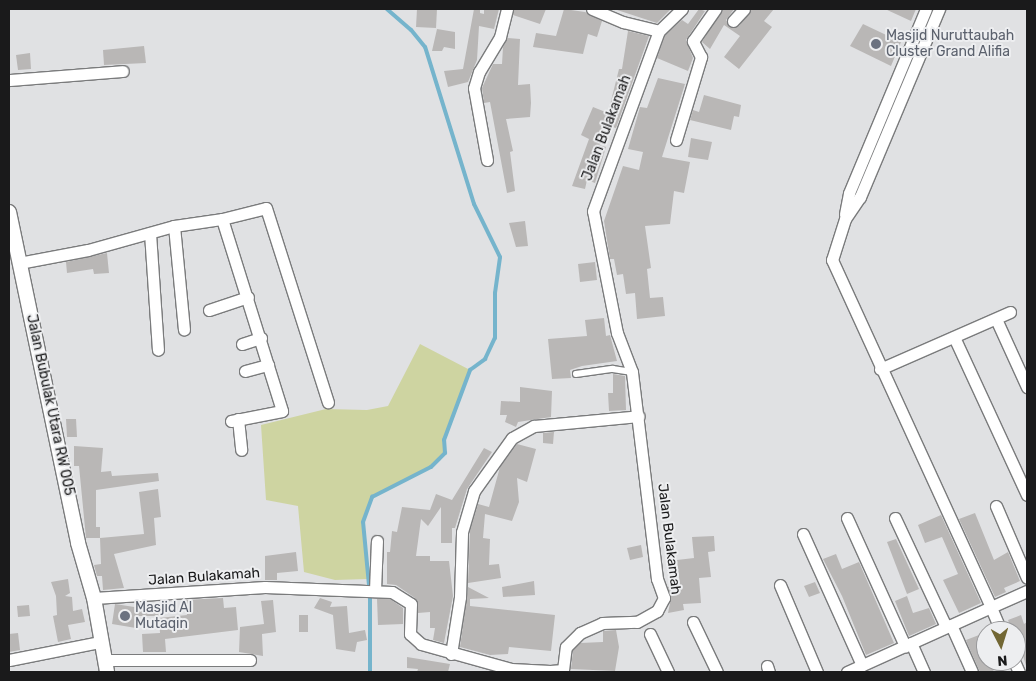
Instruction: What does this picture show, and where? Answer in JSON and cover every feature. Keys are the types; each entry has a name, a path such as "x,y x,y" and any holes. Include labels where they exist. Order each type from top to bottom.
{"street":[{"path":"487,160 474,88 479,72 500,37 507,9"},
{"path":"592,9 623,22 659,31"},
{"name":"Jalan Bulakamah","path":"94,598 162,596 265,587 392,592 409,601 412,638 420,644 510,671 563,671 566,647 580,633 602,623 642,620 657,611 664,598 657,579 632,372 617,333 593,212 659,31 682,9"},
{"path":"676,140 701,57 692,45 693,41 715,9"},
{"path":"733,22 744,9"},
{"path":"926,9 848,193 845,219 832,260 880,369 997,621"},
{"path":"845,219 860,197 939,9"},
{"path":"9,80 123,71"},
{"path":"19,263 88,250 174,226 222,219 266,208 328,402"},
{"name":"Jalan Bubulak Utara RW 005","path":"9,212 78,543 94,598 100,642 107,666"},
{"path":"222,219 261,338 282,411 235,420 241,450"},
{"path":"174,226 184,330"},
{"path":"150,233 158,350"},
{"path":"209,310 248,297"},
{"path":"880,369 1010,312"},
{"path":"996,319 1027,387"},
{"path":"954,337 1027,495"},
{"path":"242,344 261,338"},
{"path":"245,371 268,365"},
{"path":"451,654 460,598 462,532 474,490 512,438 534,426 638,416"},
{"path":"996,506 1027,578"},
{"path":"847,518 908,644 924,672"},
{"path":"895,518 972,672"},
{"path":"803,534 868,666"},
{"path":"376,590 377,541"},
{"path":"780,585 817,672"},
{"path":"846,672 868,666 908,644 1027,591"},
{"path":"693,622 717,672"},
{"path":"650,634 668,672"},
{"path":"9,660 100,642"},
{"path":"107,666 250,660"}],"lane":[{"path":"576,374 613,369 632,372"}],"green space":[{"path":"420,344 470,370 444,440 445,453 431,467 372,497 363,522 367,579 335,580 304,572 298,506 266,500 261,425 326,409 367,410 388,406"}],"building":[{"path":"417,9 437,9 436,28 416,27"},
{"path":"474,9 480,9 480,13 484,14 484,9 499,9 494,29 479,26 477,60 468,82 448,87 444,71 463,69"},
{"path":"514,9 546,9 540,24 513,15"},
{"path":"564,9 585,12 602,21 597,37 588,34 583,54 533,47 536,33 556,36"},
{"path":"614,9 671,9 657,23"},
{"path":"699,9 705,11 686,40 693,58 688,71 657,58 665,35 682,20 688,24"},
{"path":"722,9 734,9 726,20 732,28 739,26 751,9 774,9 764,21 772,27 739,69 724,57 740,36 724,25 710,49 702,42"},
{"path":"885,9 916,9 911,21"},
{"name":"Masjid Nuruttaubah Cluster Grand Alifia","path":"863,24 901,42 891,66 850,46"},
{"path":"437,29 455,32 455,49 444,47 442,51 432,51"},
{"path":"628,31 649,36 616,128 608,126 600,145 606,147 595,183 587,180 585,189 572,186 589,139 581,135 593,107 608,113 619,69 622,69"},
{"path":"507,38 520,39 518,85 530,84 531,103 530,117 506,119 513,151 510,152 515,191 507,193 490,102 484,103 482,88 493,64 502,64 503,47"},
{"path":"144,46 146,63 104,65 103,50"},
{"path":"30,53 31,69 18,70 16,55"},
{"path":"658,78 685,84 662,157 690,162 684,193 674,191 670,224 645,226 651,268 647,269 650,298 663,297 665,316 637,319 635,293 626,294 623,274 617,275 614,259 610,259 604,221 623,166 639,170 643,152 628,149 640,107 647,108"},
{"path":"704,95 741,105 739,117 734,116 731,130 690,120 693,110 699,112"},
{"path":"691,138 712,142 708,160 688,157"},
{"path":"525,221 528,246 516,247 509,223"},
{"path":"107,253 109,273 94,274 93,269 67,273 66,262"},
{"path":"595,262 597,280 580,282 578,264"},
{"path":"604,318 606,336 610,335 617,361 582,366 570,370 571,378 552,379 548,339 587,336 585,320"},
{"path":"613,374 625,376 626,410 609,411 608,393 613,393"},
{"path":"520,387 552,391 551,417 518,422 516,427 505,422 507,415 500,415 501,401 520,402"},
{"path":"66,419 76,419 77,437 67,437"},
{"path":"554,432 553,444 543,443 543,433"},
{"path":"517,444 536,449 527,482 517,478 519,502 512,521 485,514 483,538 490,539 489,565 499,564 501,578 468,583 470,530 478,504 489,507 500,467"},
{"path":"74,446 103,448 101,472 111,471 112,476 158,473 159,481 96,490 96,527 100,527 100,538 86,538 79,466 74,466"},
{"path":"484,448 492,452 467,489 455,528 452,528 452,543 441,543 441,507 428,526 421,519 416,556 430,556 430,561 449,561 453,596 444,643 433,640 435,628 430,628 430,612 418,613 415,598 396,585 387,584 387,552 390,552 392,531 397,532 402,507 430,510 436,494 452,500"},
{"path":"158,489 161,517 154,518 156,545 114,554 124,588 103,590 102,576 97,576 94,565 101,564 100,538 144,534 139,492"},
{"path":"975,513 994,560 1008,552 1020,581 1004,588 1006,592 995,597 959,519"},
{"path":"941,515 981,603 959,613 943,580 958,574 942,537 925,543 918,525"},
{"path":"714,536 715,551 708,552 711,577 699,578 701,603 683,604 684,610 668,613 671,598 668,587 680,585 677,560 694,558 692,537"},
{"path":"896,539 919,589 907,594 887,542"},
{"path":"641,545 643,557 630,560 627,548"},
{"path":"296,552 298,571 277,573 277,580 265,580 265,556"},
{"path":"836,554 842,569 859,562 894,643 866,655 842,596 823,559"},
{"path":"68,579 70,593 65,596 72,597 73,611 82,609 85,622 68,625 71,639 58,642 53,616 57,615 56,596 51,582"},
{"path":"534,581 535,595 503,597 502,587"},
{"path":"815,582 820,593 809,597 804,586"},
{"path":"468,587 489,598 470,599 470,606 555,615 551,651 509,647 508,654 490,655 460,647"},
{"path":"907,596 913,613 929,608 936,624 909,636 895,601"},
{"path":"223,598 224,608 236,607 238,630 165,639 166,652 143,652 142,634 160,633 159,618 187,615 184,600"},
{"path":"320,598 332,602 330,607 347,606 349,633 365,630 367,640 357,642 355,652 336,649 333,615 314,608"},
{"path":"377,599 390,599 403,608 403,624 378,625"},
{"path":"273,600 276,632 262,634 263,656 239,652 240,627 264,624 261,601"},
{"name":"Masjid Al Mutaqin","path":"115,604 160,611 160,616 138,616 136,628 112,624"},
{"path":"29,605 30,616 18,617 17,606"},
{"path":"299,615 308,615 308,632 299,632"},
{"path":"1021,615 1023,621 1008,621"},
{"path":"1027,622 1026,666 1026,623"},
{"path":"616,630 619,647 615,671 571,669 573,650 580,643 603,642 603,631"},
{"path":"18,633 20,650 9,652 9,634"},
{"path":"976,636 976,663 967,643 966,640"},
{"path":"407,657 450,664 448,672 417,672 418,669 407,668"}],"waterway":[{"path":"369,585 363,522 372,497 431,467 445,453 444,440 470,370 485,359 495,338 495,293 500,257 474,204 425,47 411,30 387,9"},
{"path":"370,595 370,672"}],"place":[{"name":"Masjid Nuruttaubah Cluster Grand Alifia","path":"876,44"},
{"name":"Masjid Al Mutaqin","path":"125,616"}]}
